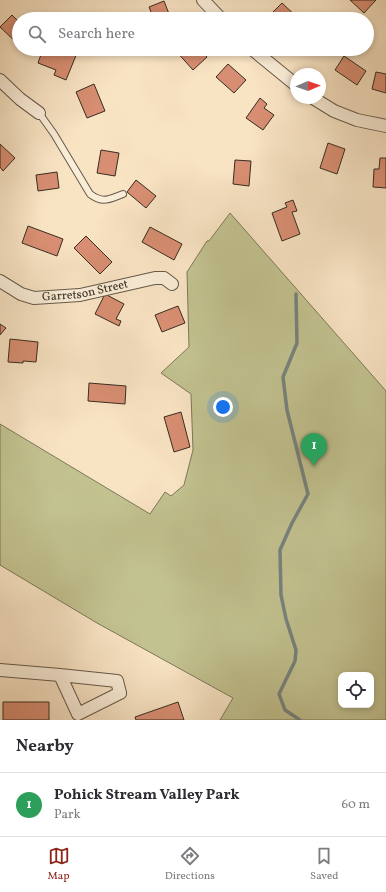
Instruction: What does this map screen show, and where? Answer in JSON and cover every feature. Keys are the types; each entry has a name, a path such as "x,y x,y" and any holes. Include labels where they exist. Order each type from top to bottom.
{"street":[{"path":"203,0 214,12"},
{"path":"261,56 290,80"},
{"path":"0,80 20,99 38,113"},
{"path":"323,104 334,111 357,120 386,126"},
{"name":"Garretson Street","path":"0,281 21,294 34,298 80,295 155,278 164,278 172,284"},
{"path":"0,670 60,675 117,681 120,693 78,714 60,675"}],"lane":[{"path":"38,113 54,134 90,194 97,200 106,200 123,194"}],"green space":[{"path":"230,213 386,391 386,720 220,720 233,698 97,623 0,565 0,424 150,514 165,492 171,496 184,485 193,450 191,394 161,373 189,347 187,272 207,241 209,241"}],"building":[{"path":"350,0 376,0 365,12 363,12"},
{"path":"164,1 168,12 151,12 149,7"},
{"path":"282,3 292,12 273,12"},
{"path":"12,15 12,38 0,27"},
{"path":"40,56 76,56 66,80 54,75 56,70 38,63"},
{"path":"180,56 206,56 207,57 193,70"},
{"path":"344,56 366,71 357,85 335,70"},
{"path":"228,64 246,80 234,93 216,77"},
{"path":"376,72 386,74 386,93 372,89"},
{"path":"94,84 105,111 87,118 76,92"},
{"path":"260,98 267,104 264,108 274,115 263,130 246,118"},
{"path":"328,143 345,149 337,174 320,168"},
{"path":"0,144 15,158 3,171 0,167"},
{"path":"101,150 119,153 115,176 97,173"},
{"path":"380,158 386,158 386,188 373,187 374,169 379,169"},
{"path":"235,160 251,161 249,186 233,184"},
{"path":"57,172 59,188 38,191 36,175"},
{"path":"136,180 156,196 146,208 127,192"},
{"path":"293,200 297,211 292,212 300,234 282,241 272,213 287,207 285,203"},
{"path":"28,226 63,239 57,256 22,243"},
{"path":"150,227 182,244 174,260 142,242"},
{"path":"86,236 112,262 100,274 74,248"},
{"path":"105,294 124,304 116,319 121,321 119,326 95,314"},
{"path":"178,306 185,323 162,332 155,315"},
{"path":"0,324 6,328 0,335"},
{"path":"10,339 38,342 36,362 8,362"},
{"path":"89,383 126,386 125,404 88,401"},
{"path":"181,412 190,447 174,452 164,417"},
{"path":"3,702 49,702 49,720 3,720"},
{"path":"178,702 184,720 136,720 135,717"}],"waterway":[{"path":"296,294 297,343 283,377 287,410 308,494 292,523 280,550 281,595 286,619 296,650 295,661 279,694 285,710 300,720"}],"place":[{"name":"Pohick Stream Valley Park","path":"314,466"}]}
